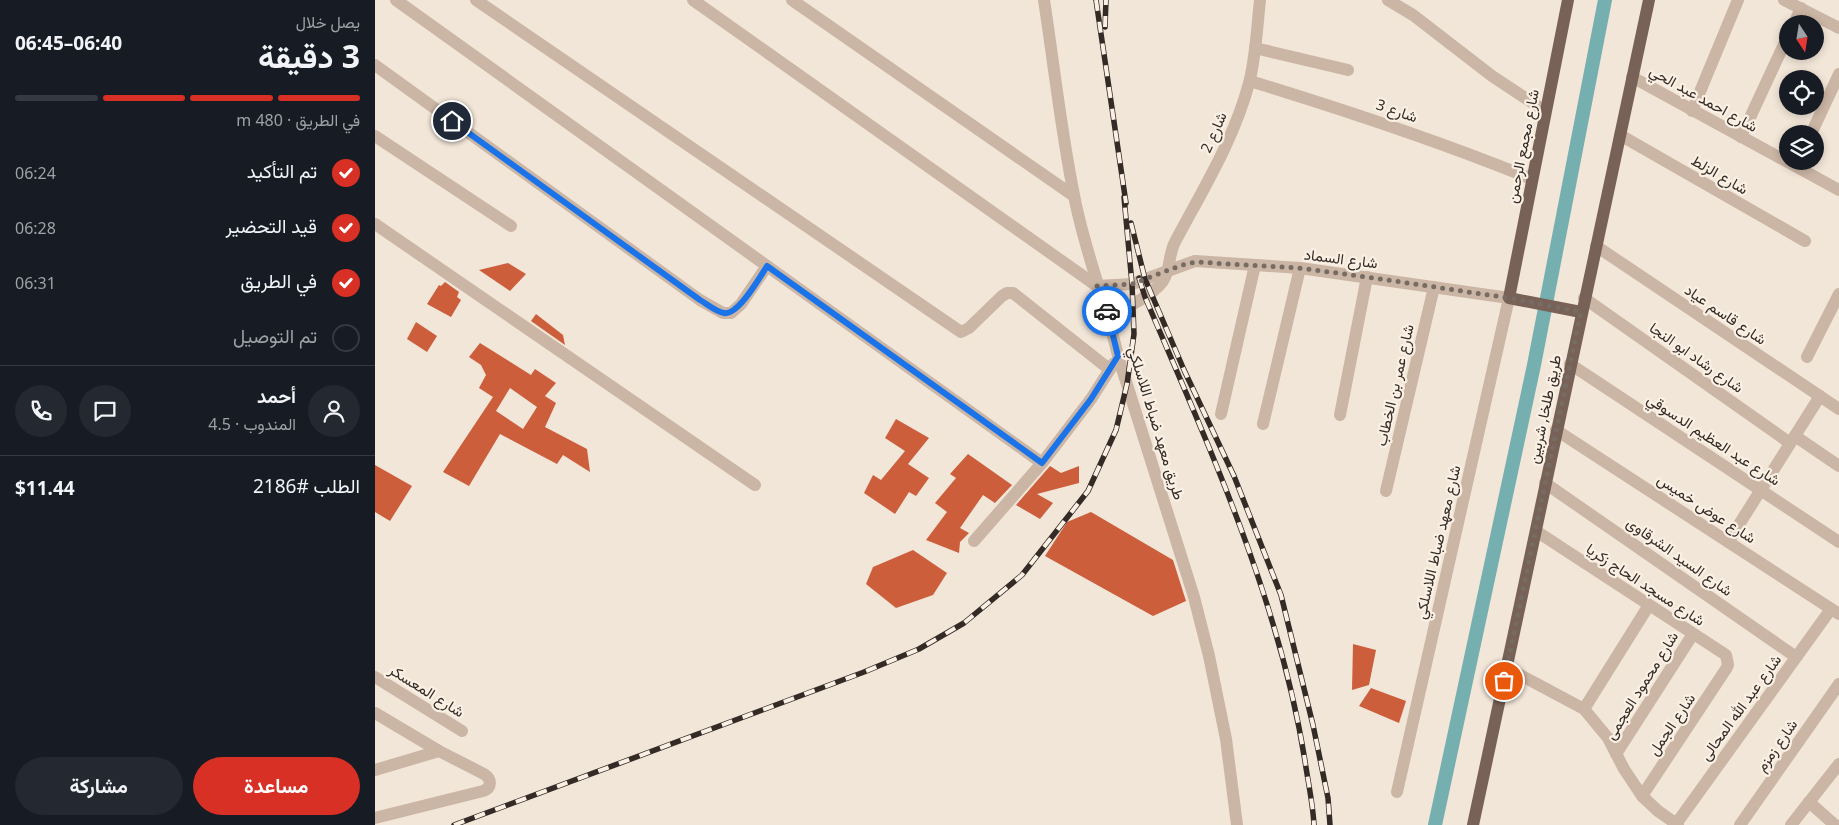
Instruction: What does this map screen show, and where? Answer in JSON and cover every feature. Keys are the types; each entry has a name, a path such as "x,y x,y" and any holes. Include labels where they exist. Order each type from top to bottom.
{"main road":[{"name":"شارع مجمع الرحمن","path":"1515,300 1532,179 1568,0"},
{"name":"طريق طلخا, شربين","path":"1473,825 1649,0"},
{"path":"1515,300 1581,312"}],"street":[{"path":"396,0 1042,463"},
{"path":"476,0 961,332 969,328 1001,296 1013,293 1109,369"},
{"path":"693,0 1099,286"},
{"path":"792,0 1074,196"},
{"name":"طريق معهد ضباط اللاسلكي","path":"1044,0 1074,196 1099,286 1109,314 1118,356 1194,597 1209,656 1226,739 1237,825"},
{"name":"شارع 2","path":"1169,269 1171,249 1221,155 1241,109 1249,81 1261,0"},
{"path":"1388,0 1413,15 1493,76 1545,111"},
{"path":"1692,111 1738,0"},
{"path":"1784,0 1839,28"},
{"path":"1798,15 1801,8"},
{"path":"1255,48 1348,70"},
{"path":"1741,137 1779,55"},
{"path":"375,65 700,300 723,314 731,313 741,304 767,266"},
{"path":"1815,125 1839,74"},
{"name":"شارع احمد عبد الحي","path":"1632,77 1692,111 1779,155"},
{"name":"شارع 3","path":"1249,81 1434,140 1532,179"},
{"name":"شارع الزلط","path":"1620,135 1805,241"},
{"path":"375,136 511,226"},
{"name":"شارع احمد عبد الحي","path":"1807,170 1839,190"},
{"path":"375,224 755,485"},
{"name":"شارع قاسم عياد","path":"1596,246 1839,409"},
{"name":"شارع السماد","path":"1099,286 1128,285 1169,269 1195,262 1299,268 1515,300"},
{"path":"1221,414 1255,266"},
{"path":"1263,424 1299,268"},
{"path":"1109,314 1152,292 1162,281 1169,269"},
{"path":"1340,415 1367,277"},
{"name":"شارع عمر بن الخطاب","path":"1386,491 1434,287"},
{"path":"1807,357 1839,294"},
{"name":"شارع رشاد ابو النجا","path":"1584,298 1793,439 1839,466"},
{"name":"شارع معهد ضباط اللاسلكي","path":"1397,792 1515,300"},
{"path":"974,541 1042,463 1091,399 1118,356"},
{"name":"شارع عبد العظيم الدسوقي","path":"1570,364 1839,542"},
{"path":"1728,542 1820,396"},
{"name":"شارع عوض خميس","path":"1556,430 1835,612"},
{"name":"شارع السيد الشرقاوى","path":"1545,483 1796,657"},
{"name":"شارع مسجد الحاج زكريا","path":"1536,531 1726,655 1728,665 1726,669"},
{"path":"1584,710 1649,604"},
{"name":"شارع عبد الله المحالى","path":"1677,824 1796,657 1835,612"},
{"name":"شارع محمود العجمى","path":"1616,754 1693,634"},
{"path":"1507,668 1584,710 1597,723 1632,783 1642,796 1658,811 1677,824"},
{"name":"شارع الجمل","path":"1642,796 1726,669"},
{"name":"شارع المعسكر","path":"375,677 462,731"},
{"name":"شارع زمزم","path":"1740,825 1839,684"},
{"path":"375,713 439,751 488,776 490,780 489,787 483,791 375,818"},
{"path":"375,770 439,751"},
{"path":"1791,825 1839,765"},
{"path":"1809,802 1835,825"}],"building":[{"path":"508,263 526,274 510,291 479,270"},
{"path":"445,282 459,292 457,297 461,300 451,317 427,304 439,285 441,286"},
{"path":"536,314 563,335 565,345 531,321"},
{"path":"416,322 437,336 427,352 407,339"},
{"path":"480,343 531,375 535,369 556,383 545,396 556,403 545,427 587,449 590,472 563,455 557,464 500,434 469,486 443,472 493,397 479,388 486,375 481,365 469,357","holes":["510,388 537,407 523,429 496,411"]},
{"path":"896,419 929,438 908,464 929,478 916,496 909,492 895,514 864,493 873,475 881,480 905,451 885,438"},
{"path":"968,454 1012,485 995,503 983,495 960,528 969,533 960,542 959,553 926,540 947,512 935,503 956,478 950,474"},
{"path":"375,465 412,486 390,521 375,512"},
{"path":"1050,466 1061,473 1079,466 1079,483 1037,494 1053,503 1040,519 1016,505"},
{"path":"1091,512 1173,560 1186,601 1153,616 1045,556 1067,522"},
{"path":"913,550 947,573 933,595 896,608 866,584 873,567"},
{"path":"1353,644 1376,650 1369,685 1352,690"},
{"path":"1371,688 1406,701 1399,723 1359,706"}],"waterway":[{"path":"1435,825 1534,365 1605,0"}],"railway":[{"path":"1096,0 1126,203"},
{"path":"1105,27 1106,0"},
{"path":"454,825 864,672 919,649 964,623 1022,575 1088,491 1116,430 1127,384 1134,334 1132,284 1124,197"},
{"path":"1131,223 1145,279 1184,370 1234,476 1281,595 1313,725 1328,798 1330,825"},
{"path":"1139,278 1145,297 1217,467 1260,582 1293,700 1312,801 1314,825"}],"way so far":[{"path":"1107,311 1097,286 1132,284 1195,262 1299,268 1509,298 1581,312 1504,681"}],"route":[{"path":"452,121 700,300 723,314 731,313 741,304 767,266 1042,463 1091,399 1118,356 1107,311"}]}
